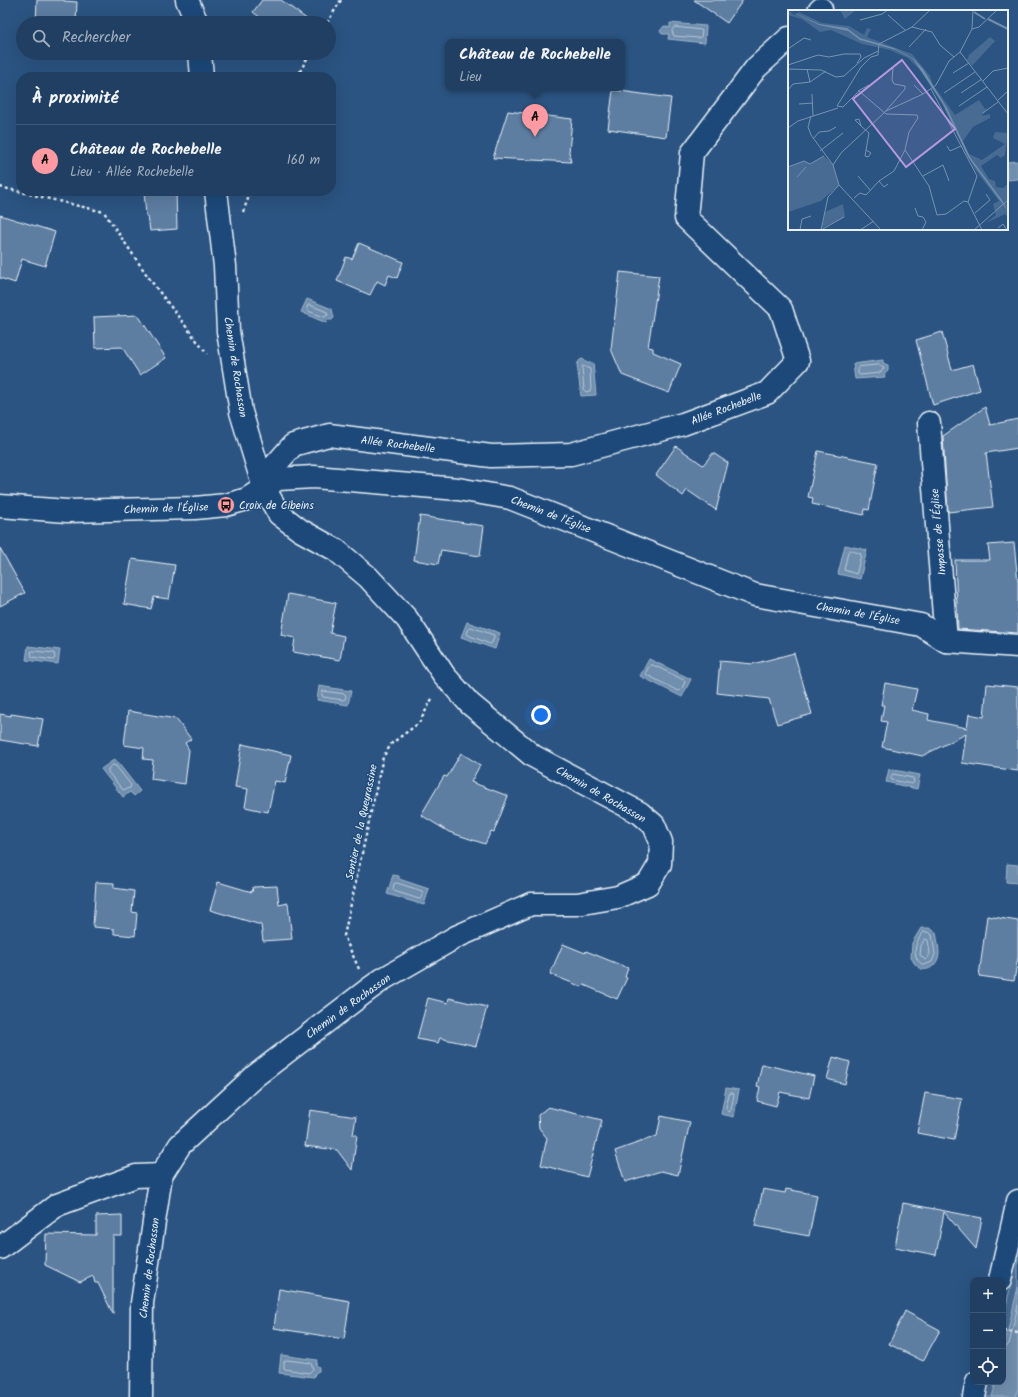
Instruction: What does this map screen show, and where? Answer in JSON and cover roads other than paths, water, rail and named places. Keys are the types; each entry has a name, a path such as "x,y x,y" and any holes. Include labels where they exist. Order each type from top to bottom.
{"street":[{"path":"187,0 194,16"},
{"name":"Allée Rochebelle","path":"263,484 293,445 328,435 491,456 571,454 683,424 767,393 798,361 781,309 686,218 692,152 756,68 788,39"},
{"path":"201,60 202,72"},
{"name":"Chemin de Rochasson","path":"141,1397 142,1303 161,1175 180,1145 255,1076 383,979 456,937 531,904 577,904 618,897 648,884 660,864 661,842 654,825 640,813 533,756 470,704 444,675 406,619 368,577 336,550 300,530 279,514 263,484 241,412 228,331 225,266 217,196"},
{"name":"Impasse de l'Église","path":"929,423 946,641"},
{"name":"Chemin de l'Église","path":"0,506 67,511 195,508 226,505 247,499 263,484 278,479 314,477 458,489 510,498 755,595 920,625 946,641 1018,646"},
{"path":"0,1248 57,1205 136,1176 161,1175"},
{"path":"1001,1277 1018,1201"},
{"path":"974,1397 976,1385"}],"water":[{"path":"670,23 706,26 705,43 668,39 669,34 662,34 660,31 664,26 670,28"},
{"path":"1018,161 1018,179 1008,180 1008,162"},
{"path":"307,299 332,309 334,318 332,320 327,320 326,323 301,312"},
{"path":"583,359 587,363 593,363 596,395 581,396 577,364"},
{"path":"883,360 883,363 888,365 888,371 884,374 885,377 855,379 853,364"},
{"path":"845,545 867,550 860,579 838,574"},
{"path":"467,622 500,633 495,649 461,637"},
{"path":"28,646 60,650 58,664 26,660"},
{"path":"649,659 691,679 682,697 640,676"},
{"path":"319,686 351,691 348,705 317,700"},
{"path":"115,759 140,791 134,796 130,792 123,797 101,769"},
{"path":"889,769 920,775 917,789 886,782"},
{"path":"1007,864 1018,865 1018,883 1006,882"},
{"path":"393,875 399,876 399,879 429,889 424,905 387,894"},
{"path":"921,928 929,928 936,932 938,943 938,958 934,965 928,969 920,969 911,958 912,943"},
{"path":"726,1088 739,1090 734,1117 721,1114"},
{"path":"1018,1287 1018,1388 1016,1397 992,1397 995,1385 1006,1385 1006,1338"},
{"path":"281,1355 317,1360 316,1365 319,1367 319,1371 315,1373 314,1377 279,1373"}],"place":[{"name":"Château de Rochebelle","path":"535,137"},
{"name":"Croix de Cibeins","path":"226,505"}]}
